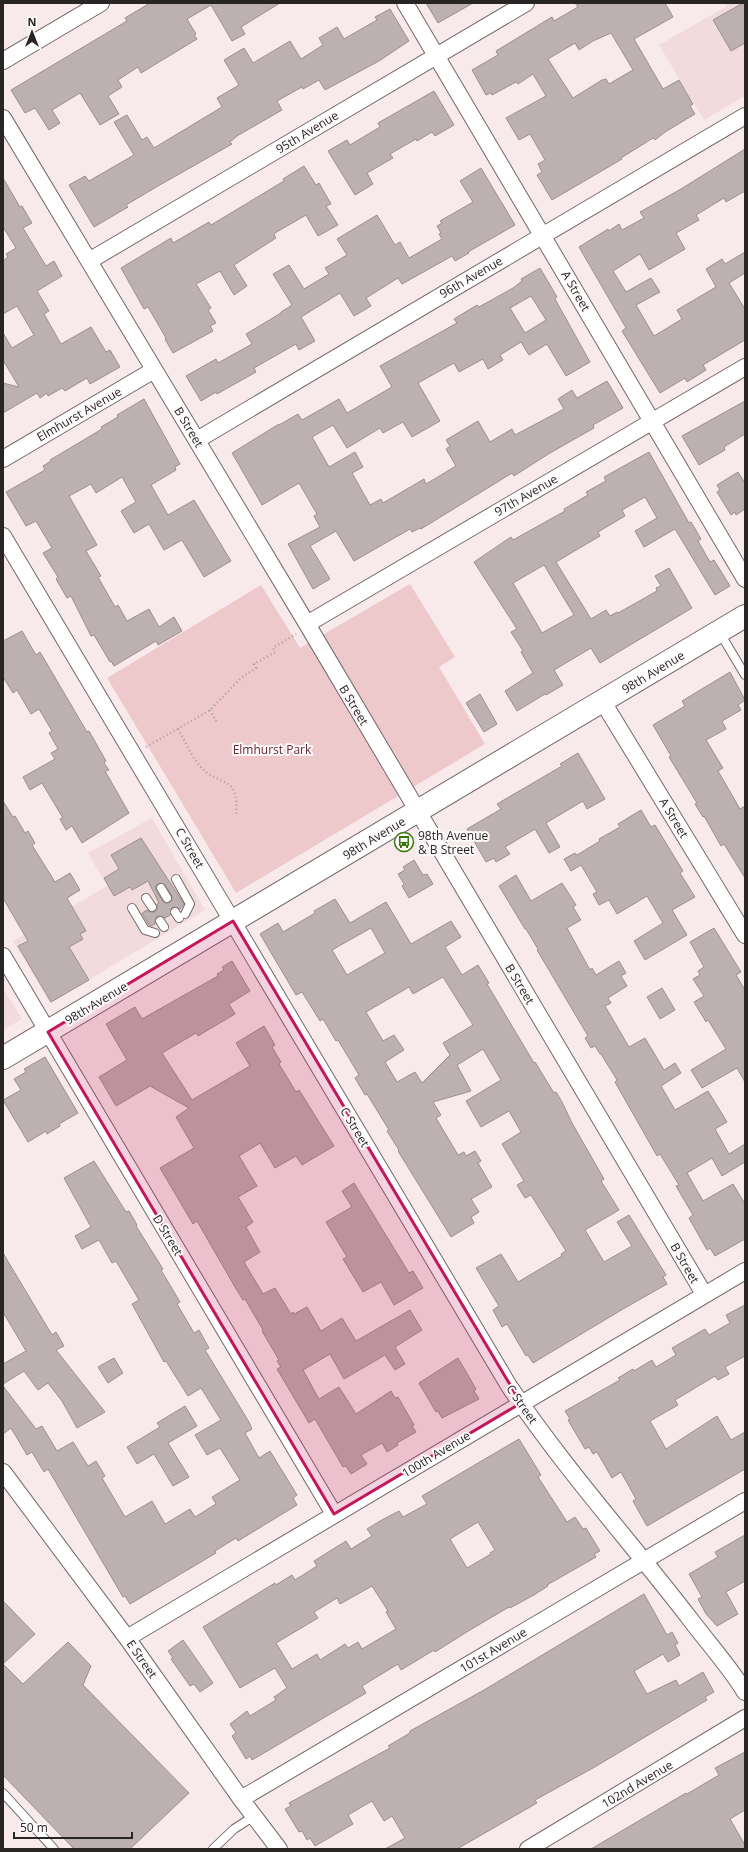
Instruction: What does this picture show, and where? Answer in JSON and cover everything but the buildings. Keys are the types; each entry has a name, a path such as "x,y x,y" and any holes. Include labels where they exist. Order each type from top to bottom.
{"main road":[{"name":"98th Avenue","path":"3,1058 603,702 745,616"}],"street":[{"path":"3,61 102,3"},
{"name":"A Street","path":"405,3 745,579"},
{"name":"95th Avenue","path":"89,261 526,3"},
{"name":"96th Avenue","path":"197,440 745,116"},
{"name":"B Street","path":"3,118 307,624 417,812 704,1294"},
{"name":"97th Avenue","path":"307,624 745,367"},
{"name":"Elmhurst Avenue","path":"3,458 154,370"},
{"name":"C Street","path":"3,536 509,1386 745,1692"},
{"name":"A Street","path":"603,702 745,935"},
{"name":"D Street","path":"3,956 334,1514"},
{"name":"100th Avenue","path":"127,1638 745,1271"},
{"name":"E Street","path":"3,1472 127,1638 241,1799 279,1849"},
{"name":"101st Avenue","path":"241,1799 745,1501"},
{"name":"102nd Avenue","path":"528,1849 745,1718"}],"lane":[{"path":"719,632 745,675"},
{"path":"176,879 190,904 180,915"},
{"path":"161,888 167,898"},
{"path":"146,898 152,907"},
{"path":"132,908 145,930 155,933"},
{"path":"3,1793 54,1849"},
{"path":"213,1849 234,1829 254,1816"}],"path":[{"path":"133,754 210,710 241,678 256,668 254,664 275,652 273,648 294,636 307,624"},
{"path":"210,710 217,723"},
{"path":"178,729 200,767 209,774 225,781 234,790 236,815"}],"highlighted area":[{"path":"233,921 521,1403 334,1514 48,1032"}],"shaded area":[{"path":"726,3 745,3 745,96 704,120 659,45 727,6"},
{"path":"152,818 205,910 50,1003 13,941 107,886 88,853"},
{"path":"3,988 22,1019 3,1030"}],"green space":[{"name":"Elmhurst Park","path":"410,584 455,657 439,667 485,744 236,893 107,678 261,585 300,648"}],"place":[{"name":"98th Avenue & B Street","path":"404,842"}]}
